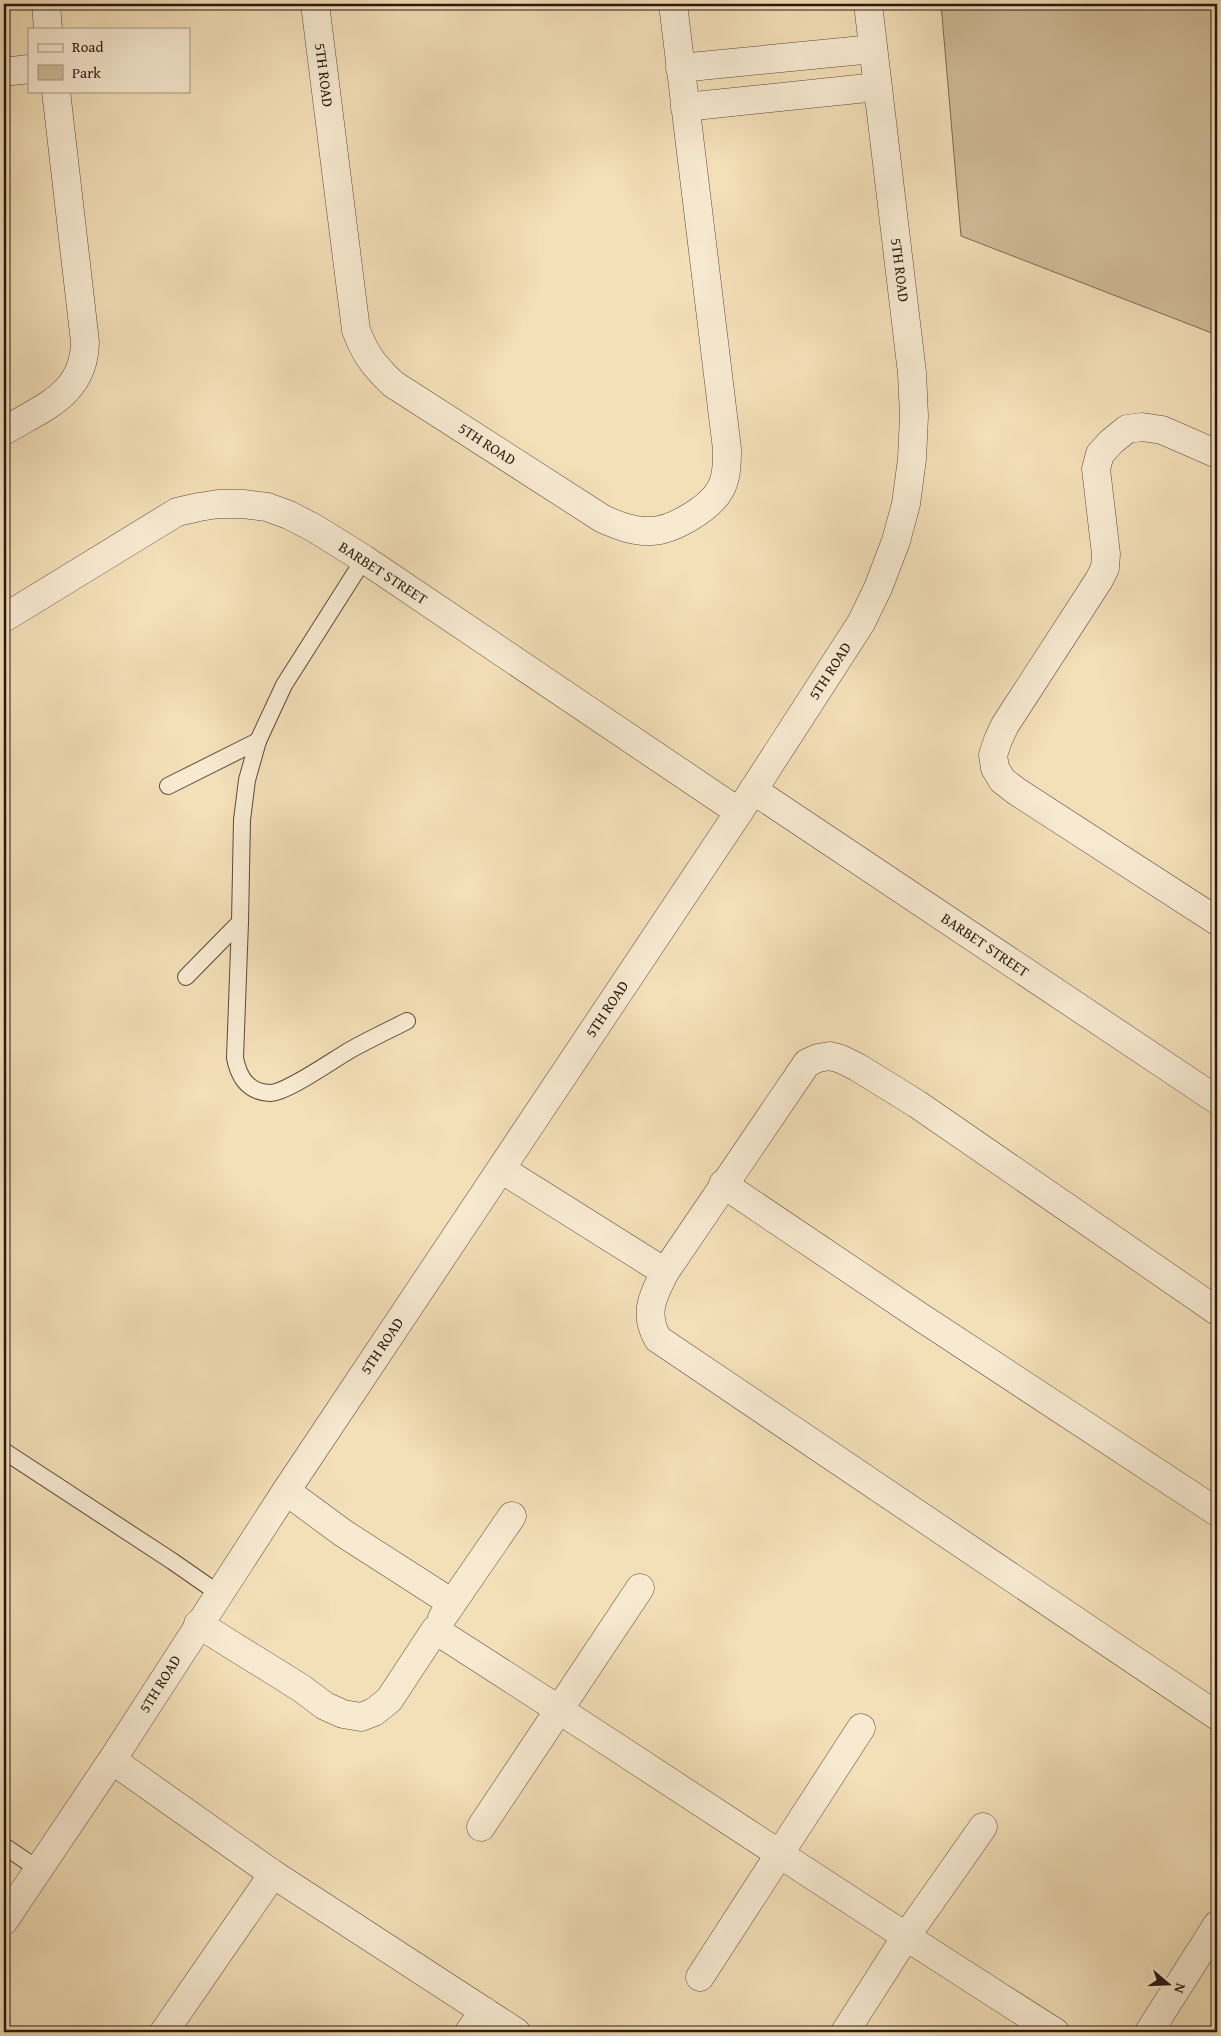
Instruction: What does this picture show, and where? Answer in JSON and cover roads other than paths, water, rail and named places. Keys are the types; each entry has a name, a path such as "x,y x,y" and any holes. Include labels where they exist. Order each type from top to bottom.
{"street":[{"path":"46,4 48,28"},
{"name":"5TH ROAD","path":"315,4 356,330 364,350 376,368 393,384 603,519 626,528 653,531 678,524 706,505 720,490 726,470 727,449 673,4"},
{"name":"5TH ROAD","path":"4,1921 112,1760 218,1593 746,801 861,623 878,588 896,541 906,504 912,459 914,416 912,372 868,4"},
{"path":"680,68 873,49"},
{"path":"4,72 28,69"},
{"path":"685,107 877,87"},
{"path":"4,431 66,392 77,378 85,360 85,342 56,92"},
{"path":"1217,454 1162,430 1142,427 1127,429 1100,454 1096,469 1106,554 1104,568 1090,594 1005,725 993,755 994,768 1002,780 1016,791 1217,921"},
{"name":"BARBET STREET","path":"4,618 177,512 218,504 243,504 267,507 289,515 364,559 1217,1100"},
{"path":"1217,1311 916,1104 841,1059 830,1056 818,1058 807,1063 665,1272 655,1291 649,1314 650,1327 658,1339 1217,1716"},
{"path":"501,1169 665,1272"},
{"path":"723,1184 916,1314 1217,1512"},
{"path":"286,1491 343,1533 452,1603"},
{"path":"198,1624 301,1688 325,1706 343,1714 361,1717 374,1712 389,1700 452,1603 512,1516"},
{"path":"481,1827 640,1588"},
{"path":"435,1630 781,1854 905,1938 1055,2032"},
{"path":"700,1977 861,1728"},
{"path":"112,1760 273,1874 476,2022 516,2032"},
{"path":"845,2032 905,1938 983,1827"},
{"path":"164,2032 273,1874"},
{"path":"1149,2032 1217,1926"}],"lane":[{"path":"364,559 284,685 258,741 247,780 242,820 236,1058 238,1072 244,1082 257,1090 272,1093 287,1088 353,1048 407,1020"},
{"path":"168,786 258,741"},
{"path":"186,977 240,922"},
{"path":"4,1451 218,1593"},
{"path":"4,1846 38,1869"}]}
